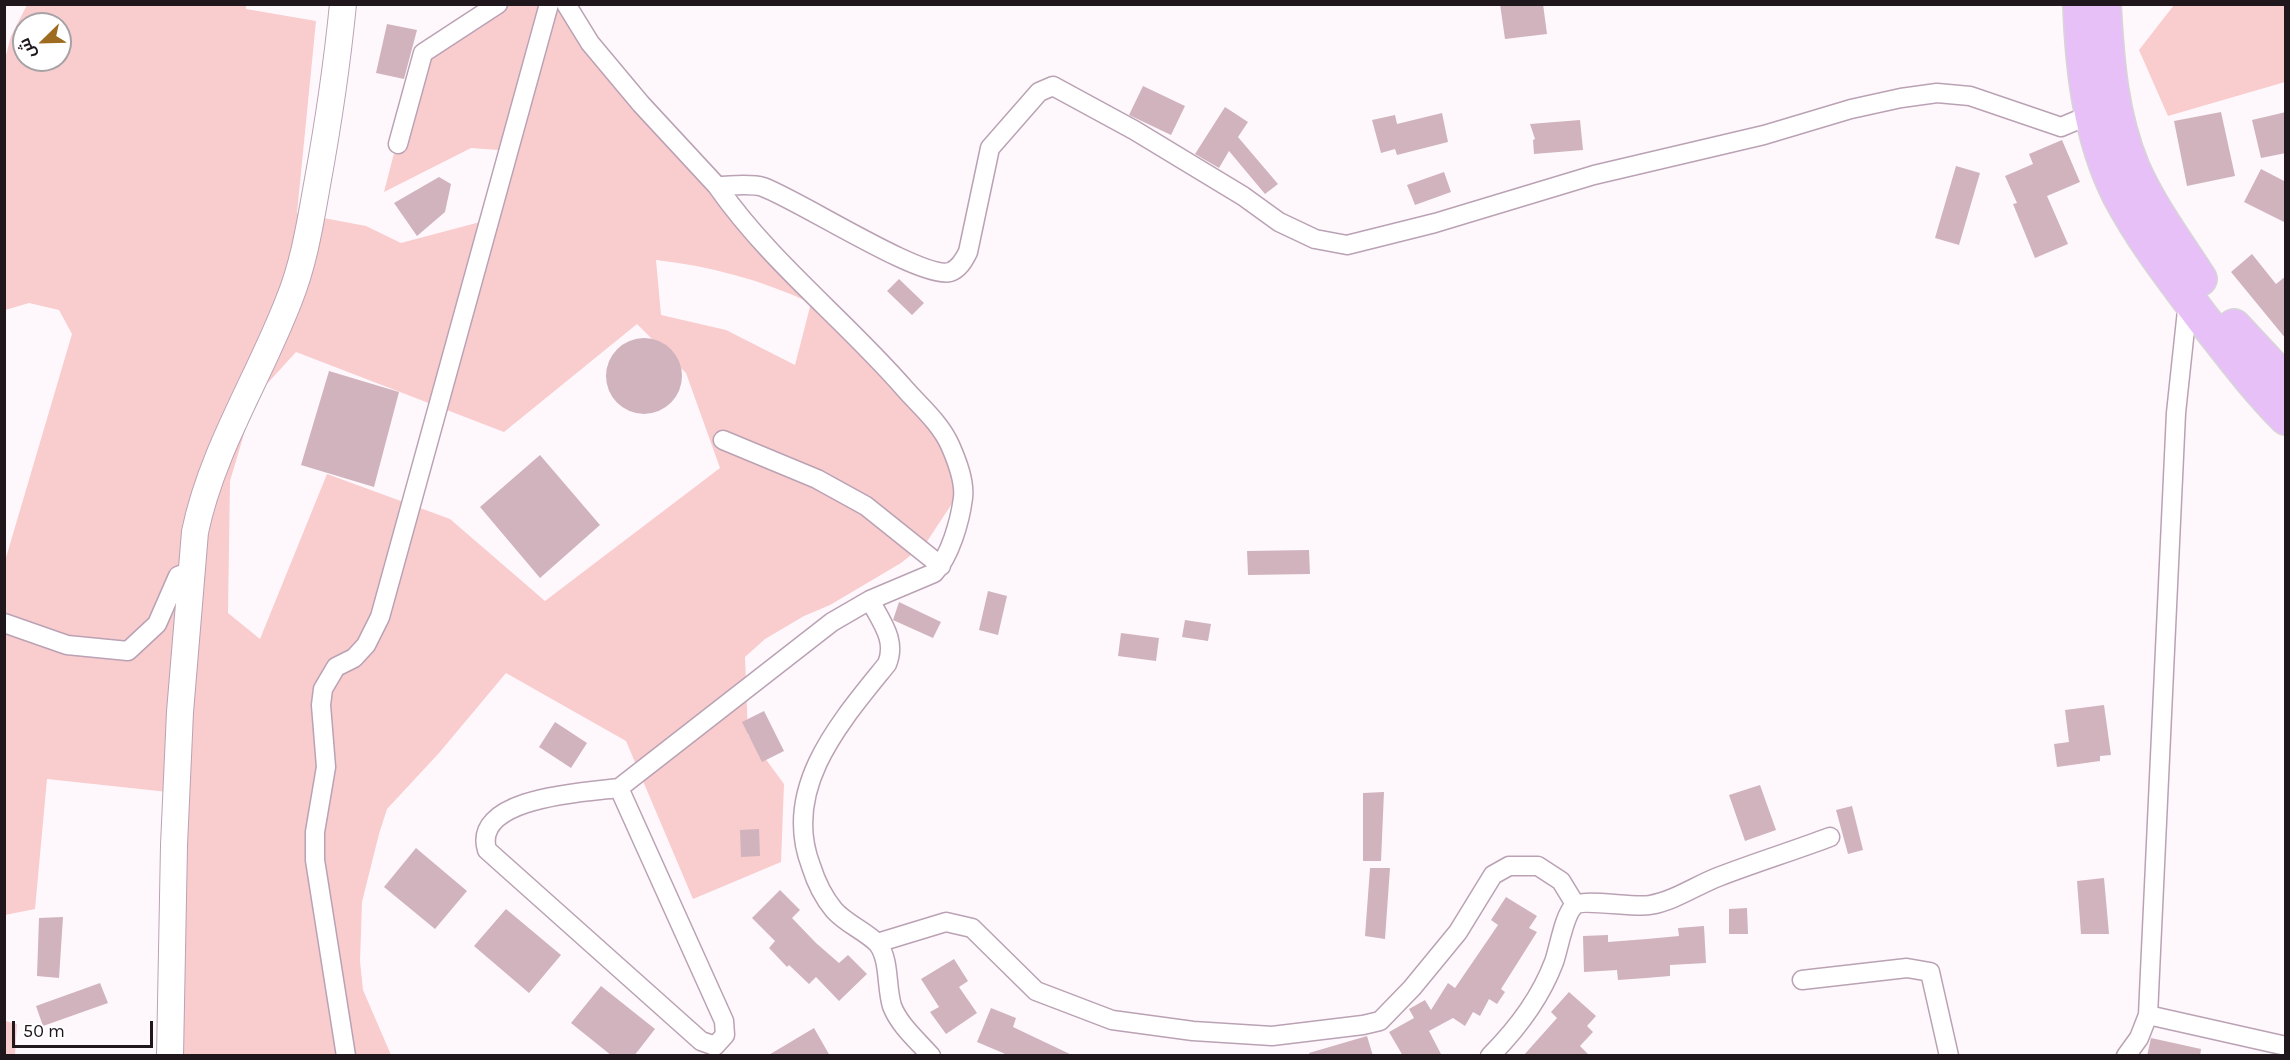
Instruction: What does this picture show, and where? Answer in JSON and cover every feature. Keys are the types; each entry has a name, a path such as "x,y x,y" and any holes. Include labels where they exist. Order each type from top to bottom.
{"highway":[{"path":"2080,4 2092,114 2119,195 2143,235 2188,299 2254,385 2286,418"},
{"path":"2104,4 2110,87 2121,134 2134,170 2163,222 2228,318 2286,382"}],"street":[{"path":"170,1056 175,834 191,571 200,510 218,457 290,300 306,246 325,139 343,4"},
{"path":"398,144 423,53 498,4"},
{"path":"346,1056 315,860 316,823 326,766 321,705 323,689 336,667 354,658 366,645 380,617 549,4"},
{"path":"566,4 591,43 640,104 717,186 754,236 878,358 943,432 962,481 963,497 941,566 919,581 870,600 831,622 619,788 555,797 510,808 489,826 484,836 487,850 701,1041 715,1046 725,1035 724,1021 619,788"},
{"path":"717,186 760,186 783,195 924,269 941,273 957,268 968,252 990,148 1040,92 1053,86 1134,129 1243,196 1279,222 1315,239 1347,245 1435,223 1594,175 1764,135 1851,109 1900,98 1937,93 1970,96 2061,127 2092,114"},
{"path":"2126,1056 2139,1038 2148,1015 2176,413 2188,299"},
{"path":"723,440 817,479 866,506 941,566"},
{"path":"4,623 68,645 128,651 158,624 178,576 191,571"},
{"path":"870,600 892,643 892,653 887,664 832,735 816,763 805,796 802,821 805,853 817,884 835,911 877,943 883,953 893,1008 910,1034 932,1056"},
{"path":"1490,1056 1519,1025 1534,1004 1554,963 1570,911 1575,904 1588,901 1625,907 1667,901 1716,878 1830,837"},
{"path":"877,943 946,922 972,928 1036,991 1112,1020 1193,1031 1272,1036 1363,1025 1380,1020 1406,994 1458,932 1493,875 1509,866 1538,866 1561,881 1575,904"},
{"path":"1802,980 1907,968 1930,972 1949,1056"},
{"path":"2148,1015 2286,1046"}],"shaded area":[{"path":"27,5 246,5 246,9 316,21 297,213 366,226 401,243 480,222 499,150 471,148 384,192 418,60 507,5 576,5 607,55 936,424 959,493 926,543 901,563 830,605 804,616 765,639 745,657 748,735 784,784 781,862 693,899 626,741 506,673 439,753 387,809 379,834 362,902 360,961 363,990 391,1055 176,1055 168,792 47,779 35,909 5,915 5,561 72,334 59,310 29,303 5,310 5,59 12,34 12,72 72,72 72,12 23,12","holes":["656,260 735,275 773,287 811,303 795,365 726,330 661,315","637,324 686,373 720,468 545,601 450,519 327,474 260,639 228,613 230,481 255,397 296,352 504,432"]},
{"path":"2174,5 2285,5 2285,82 2168,116 2139,50"},
{"path":"5,1021 17,1024 15,1055 5,1055"}],"building":[{"path":"1500,4 1543,4 1547,34 1505,39"},
{"path":"387,24 417,30 404,79 376,73"},
{"path":"1143,86 1185,106 1171,135 1129,115"},
{"path":"1225,107 1248,122 1238,137 1278,184 1265,194 1229,151 1219,168 1195,154"},
{"path":"2221,112 2235,176 2187,186 2174,121"},
{"path":"2286,112 2286,153 2261,158 2252,120"},
{"path":"1442,113 1448,142 1397,155 1395,149 1381,153 1372,120 1395,115 1397,124"},
{"path":"1580,120 1583,150 1534,154 1533,140 1535,139 1530,124"},
{"path":"2062,140 2080,182 2047,196 2068,244 2035,258 2013,204 2017,203 2005,176 2033,164 2029,154"},
{"path":"1956,166 1980,173 1959,245 1935,238"},
{"path":"2261,169 2286,182 2286,223 2244,202"},
{"path":"1444,172 1451,192 1415,205 1407,185"},
{"path":"439,177 451,184 445,212 417,236 394,203"},
{"path":"2252,254 2276,284 2286,276 2286,339 2231,272"},
{"path":"899,279 924,303 912,315 887,291"},
{"path":"644,338 658,341 671,349 679,362 682,376 679,390 671,403 658,411 644,414 630,411 617,403 609,390 606,376 609,362 617,349 630,341"},
{"path":"329,371 399,392 374,487 301,465"},
{"path":"540,455 600,525 540,578 480,507"},
{"path":"1309,550 1310,574 1248,575 1247,551"},
{"path":"988,591 1007,596 998,635 979,630"},
{"path":"899,602 941,622 933,638 893,620"},
{"path":"1185,620 1211,624 1208,641 1182,637"},
{"path":"1121,633 1159,638 1156,661 1118,656"},
{"path":"2104,705 2111,755 2100,756 2100,761 2057,767 2054,744 2069,742 2065,710"},
{"path":"764,711 784,751 762,762 742,722"},
{"path":"555,722 587,743 571,768 539,747"},
{"path":"1760,785 1776,830 1745,841 1729,795"},
{"path":"1384,792 1381,861 1363,861 1363,793"},
{"path":"1852,806 1863,850 1848,854 1836,810"},
{"path":"759,829 760,856 741,857 740,830"},
{"path":"416,848 467,891 435,929 384,887"},
{"path":"1370,868 1390,868 1385,939 1365,936"},
{"path":"2104,878 2109,934 2081,934 2077,881"},
{"path":"780,890 800,910 792,918 816,943 839,963 848,955 867,974 839,1001 816,977 809,984 789,965 787,967 769,948 775,941 752,918"},
{"path":"1506,897 1537,916 1529,928 1537,932 1501,989 1505,992 1497,1004 1489,999 1480,1016 1473,1012 1465,1026 1453,1018 1429,1031 1442,1056 1403,1056 1389,1032 1414,1018 1409,1009 1425,1000 1431,1010 1448,983 1455,988 1498,925 1491,920"},
{"path":"1747,908 1748,934 1729,934 1729,909"},
{"path":"506,909 561,955 529,993 474,946"},
{"path":"63,917 59,978 37,976 39,918"},
{"path":"1704,926 1706,963 1670,965 1670,976 1646,978 1618,980 1617,970 1584,972 1583,936 1608,935 1608,942 1647,939 1679,936 1678,928"},
{"path":"954,959 968,981 959,987 977,1013 946,1034 930,1012 939,1007 921,979"},
{"path":"100,983 108,1003 43,1026 36,1006"},
{"path":"601,986 655,1029 634,1056 612,1056 571,1023"},
{"path":"1569,992 1596,1016 1587,1026 1593,1032 1580,1046 1590,1056 1523,1056 1557,1018 1551,1012"},
{"path":"991,1008 1016,1018 1013,1027 1074,1056 1010,1056 977,1042"},
{"path":"814,1028 830,1056 767,1056"},
{"path":"1367,1036 1373,1056 1310,1056 1309,1053"},
{"path":"2151,1038 2201,1049 2200,1056 2147,1056"}]}
